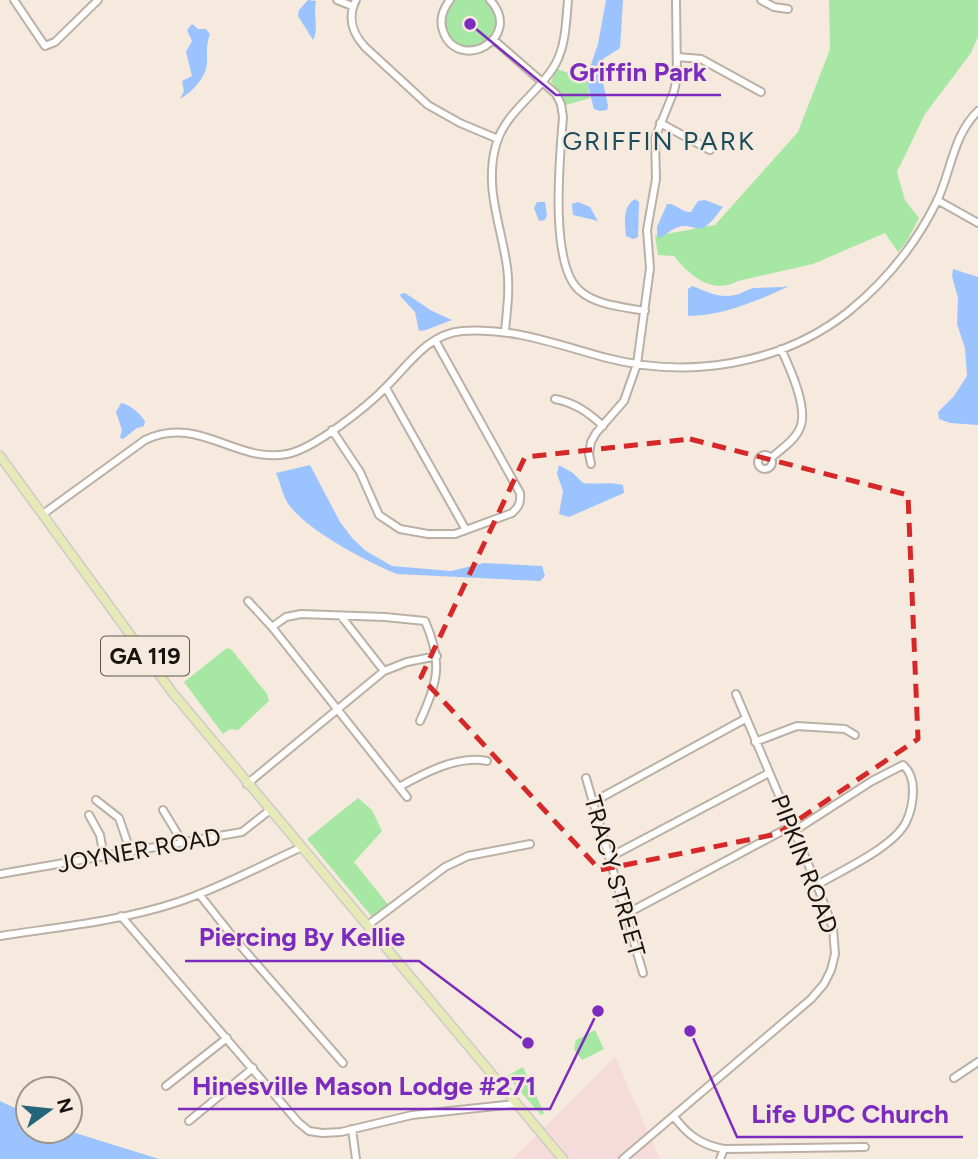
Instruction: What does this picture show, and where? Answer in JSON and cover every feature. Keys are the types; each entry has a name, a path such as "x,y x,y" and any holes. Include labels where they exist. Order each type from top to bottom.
{"main road":[{"name":"GA 119","path":"0,456 168,687 563,1159"}],"street":[{"path":"14,0 45,46 55,42 98,0"},
{"path":"337,0 354,3 351,22 357,38 412,92 428,105 460,123 498,139"},
{"path":"448,1 441,19 444,33 450,42 463,50 472,51 494,40 498,31 500,20 490,0"},
{"path":"505,331 507,270 491,187 492,162 498,139 510,118 542,82 561,53 568,0"},
{"path":"591,464 591,442 624,401 637,364 651,258 647,230 655,189 655,138 677,77 676,0"},
{"path":"761,0 774,7 788,9"},
{"path":"494,40 556,94 563,110 558,209 566,270 571,281 590,298 645,311"},
{"path":"677,57 701,60 761,92"},
{"path":"43,514 154,435 179,431 194,433 269,457 296,452 332,430 386,388 422,349 435,340 460,331 505,331 637,364 700,367 746,359 781,349 846,313 885,278 907,251 937,200 953,152 978,111"},
{"path":"660,123 710,150"},
{"path":"937,200 978,223"},
{"path":"332,430 360,472 379,515 388,523 428,534 455,534 512,513 521,501 520,493 435,340"},
{"path":"771,458 798,432 803,418 781,349"},
{"path":"386,388 466,530"},
{"path":"555,399 587,411 603,426"},
{"path":"248,601 272,627 407,797"},
{"path":"272,627 294,615 425,621 438,656 435,687 420,721"},
{"path":"341,616 384,671"},
{"path":"247,784 384,671 407,662 438,656"},
{"name":"PIPKIN ROAD","path":"623,1159 675,1118 811,999 824,984 835,954 833,928 817,885 736,694"},
{"path":"593,802 746,719"},
{"path":"755,742 797,726 845,729 855,735"},
{"path":"399,787 430,771 476,759 487,761"},
{"path":"626,914 784,830 794,831 903,765 910,772 913,792 905,824 884,845 817,885"},
{"path":"610,857 769,773"},
{"name":"TRACY STREET","path":"586,778 643,974"},
{"path":"96,800 119,818 131,853"},
{"path":"163,810 183,843"},
{"name":"JOYNER ROAD","path":"0,874 242,832 270,810"},
{"path":"89,815 100,835 104,857"},
{"path":"368,925 445,867 468,856 530,844"},
{"path":"0,936 121,916 171,904 300,848"},
{"path":"199,894 343,1063"},
{"path":"121,916 298,1122 309,1130 322,1133 412,1115 515,1104"},
{"path":"166,1086 227,1038"},
{"path":"954,1078 978,1062"},
{"path":"189,1121 253,1068"},
{"path":"675,1118 687,1133 697,1140 724,1149 865,1147"},
{"path":"352,1129 356,1159"},
{"path":"779,1159 780,1148"},
{"path":"839,1159 840,1148"},
{"path":"720,1159 724,1149"}],"highlighted area":[{"path":"690,439 908,495 918,739 777,834 600,870 421,677 525,457"}],"shaded area":[{"path":"615,1057 660,1159 512,1159"}],"green space":[{"path":"454,0 487,0 496,13 497,25 492,36 472,47 451,41 444,21 446,10"},
{"path":"829,0 978,0 978,36 971,53 925,114 897,172 905,200 919,218 898,252 885,233 813,264 728,285 711,285 694,276 674,256 658,255 655,236 715,225 798,132 830,49"},
{"name":"GRIFFIN PARK","path":"557,69 586,79 590,98 566,105 551,81"},
{"path":"227,648 231,649 267,694 269,701 238,730 230,729 223,734 184,682"},
{"path":"358,798 372,810 382,831 354,862 390,907 373,918 307,839"},
{"path":"595,1030 604,1049 582,1060 574,1049 576,1040"},
{"path":"523,1067 544,1113 541,1115 507,1076"}],"water":[{"path":"308,0 316,1 316,32 313,40 298,16 299,10"},
{"path":"606,0 623,0 620,48 603,59 600,68 608,106 607,110 600,111 594,109 586,79 598,44"},
{"path":"192,24 198,29 206,29 210,34 207,63 198,84 180,99 184,91 182,81 192,76 186,52 192,41 187,30"},
{"path":"635,199 639,202 638,237 633,239 626,236 625,221 628,206"},
{"path":"705,200 723,207 706,226 698,229 682,226 660,238 657,236 657,227 667,204 691,212 698,201"},
{"path":"537,202 545,202 545,220 539,221 534,208"},
{"path":"578,202 590,207 598,221 573,215 572,204"},
{"path":"953,269 978,277 978,425 950,423 939,419 938,412 954,396 967,376 965,348 957,324 958,298 952,276"},
{"path":"692,286 713,294 729,296 753,288 789,286 727,310 688,316 688,289"},
{"path":"405,293 432,311 452,320 419,331 415,312 401,297 400,294"},
{"path":"121,403 134,410 145,421 144,426 123,439 120,438 122,430 116,412"},
{"path":"310,465 340,522 353,539 366,551 392,566 451,571 484,563 542,566 545,576 540,581 397,574 385,569 352,553 318,531 292,509 276,473"},
{"path":"559,465 583,483 623,485 624,493 569,517 559,514 563,491 557,474"},
{"path":"0,1101 14,1108 14,1145 84,1145 84,1136 159,1159 0,1159"}],"place":[{"name":"Griffin Park","path":"470,24"},
{"name":"Hinesville Mason Lodge #271","path":"598,1011"},
{"name":"Life UPC Church","path":"690,1031"},
{"name":"Piercing By Kellie","path":"528,1043"}],"district":[{"name":"GRIFFIN PARK","path":"659,141"}]}
